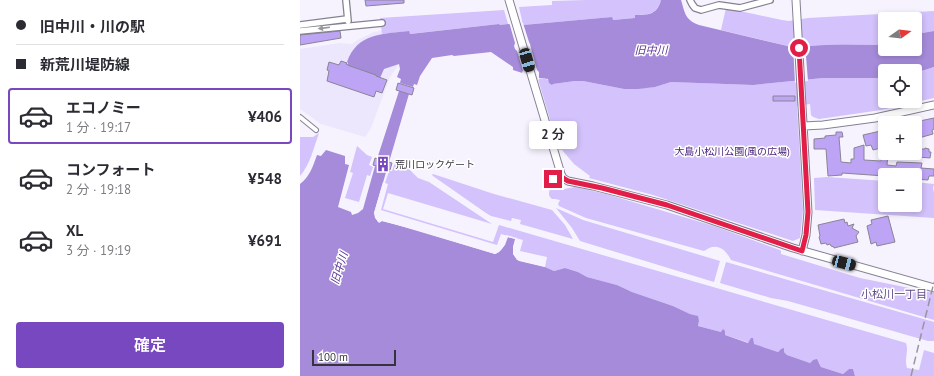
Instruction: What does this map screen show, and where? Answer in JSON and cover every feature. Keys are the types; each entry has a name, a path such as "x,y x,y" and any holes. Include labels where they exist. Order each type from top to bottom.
{"street":[{"path":"346,0 348,25"},
{"path":"509,0 560,174 563,178 568,181 605,188 667,205 802,251 934,288"},
{"path":"690,0 695,8 701,10 719,5 740,8 770,0"},
{"path":"796,0 808,212 806,235 802,251"},
{"path":"300,25 347,19"},
{"path":"300,31 348,25 382,23"},
{"path":"804,126 875,118 934,105"},
{"path":"300,117 316,130"}],"lane":[{"path":"548,186 553,179 560,174"}],"shaded area":[{"path":"394,28 399,64 390,77 371,128 365,137 321,124 300,109 300,49 340,43 352,44 374,32"}],"green space":[{"path":"661,0 654,11 644,15 635,15 635,18 612,20 612,17 523,25 519,7 552,5 552,1"},
{"path":"726,8 789,21 808,18 878,14 878,45 828,45 796,48 721,30"},
{"path":"504,10 508,24 409,34 409,31 382,34 380,18"},
{"path":"934,11 934,31 922,33 922,12 916,12"},
{"name":"大島小松川公園(風の広場)","path":"934,67 934,98 922,101 922,71"},
{"name":"大島小松川公園(風の広場)","path":"823,78 878,78 878,108 890,108 819,119 811,115 810,104 797,106 803,210 800,238 793,241 653,195 589,178 590,176 574,164 562,150 559,150 538,79 546,79 553,84 583,81 624,89 655,87 671,82 753,85"},
{"path":"319,133 309,161 300,176 300,137 313,137"},
{"path":"357,146 367,155 372,157 369,165 373,167 370,176 367,175 359,202 345,198 353,173 350,172"},
{"path":"395,163 406,166 418,178 429,182 492,224 388,193 383,209 493,242 499,225 906,343 907,368 919,370 924,350 934,353 934,376 855,376 853,369 849,369 843,374 821,367 819,362 813,360 810,363 787,355 781,349 778,352 725,335 721,332 698,326 699,321 697,316 617,285 587,277 578,272 565,268 554,271 545,267 547,257 520,251 523,240 501,234 497,245 381,210 388,184 385,183 389,171 392,171"},
{"path":"433,174 494,194 552,210 565,225 573,239 520,224 521,220 512,218 511,221 491,216 433,176"},
{"path":"827,177 878,181 878,212 922,212 922,183 934,184 934,218 815,210 814,178"},
{"path":"554,183 564,189 575,187 606,194 714,226 780,250 781,254 860,278 934,293 934,320 731,260 726,252 720,248 712,247 704,251 586,218 559,206 558,204 560,200 552,199 550,197 549,191"},
{"path":"556,208 583,220 720,261 714,282 580,241"},
{"path":"726,262 934,322 934,341 928,341 720,283"}],"water":[{"name":"旧中川","path":"661,0 681,0 688,18 694,23 796,48 828,45 878,45 878,56 922,56 922,33 934,31 934,67 922,71 922,64 878,64 878,78 823,78 753,85 671,82 655,87 624,89 583,81 552,85 549,83 548,79 538,78 513,70 513,67 491,52 432,58 420,76 417,85 414,84 413,87 400,83 401,79 397,77 400,69 399,64 384,69 380,78 376,75 375,76 372,75 373,74 347,66 351,52 357,45 364,40 381,34 409,31 410,34 499,24 523,25 612,17 613,20 635,18 635,15 651,13 657,9"},
{"path":"399,91 409,94 389,162 377,159"},
{"path":"326,150 345,156 345,164 349,165 338,207 351,212 352,215 363,209 375,166 387,169 374,213 378,222 382,221 416,230 495,254 502,249 507,237 516,239 513,247 513,254 519,261 545,267 554,271 565,268 578,272 587,277 617,285 698,316 698,326 721,332 723,329 725,331 725,335 748,343 751,338 753,338 754,344 778,352 784,348 784,352 787,355 810,363 817,359 821,367 843,374 849,369 853,369 855,376 300,376 300,184 309,174 317,155 321,156"}],"pier":[{"path":"509,22 523,23 537,70 539,72 539,80 523,75 517,51 514,46 515,43"},
{"path":"805,44 808,81 795,83 793,45 796,46"},
{"path":"383,182 385,182 376,214 379,221 383,219 395,222 495,252 498,251 503,244 506,235 517,238 515,247 518,259 545,265 545,267 517,260 513,254 515,239 508,237 505,245 495,254 394,224 382,221 379,223 375,218 374,213"}],"building":[{"path":"365,0 404,0 404,3 366,6"},
{"path":"340,31 341,38 300,45 300,35"},
{"path":"341,61 387,80 382,93 376,91 374,97 327,81 329,62 339,65"},
{"path":"398,83 414,88 412,95 396,90"},
{"path":"773,96 795,96 795,101 773,101"},
{"path":"934,118 934,129 932,130 933,134 922,137 922,121"},
{"path":"836,132 842,132 843,137 839,137 841,162 851,163 851,159 854,159 854,148 864,145 864,160 887,160 887,165 896,166 897,162 922,163 921,168 878,168 878,176 842,173 842,175 828,176 826,149 814,149 814,139 836,135"},
{"path":"878,132 878,149 873,150 871,145 866,146 863,135"},
{"path":"922,149 929,149 929,152 931,152 930,158 922,157"},
{"name":"荒川ロックゲート","path":"375,158 392,163 390,170 373,165"},
{"path":"922,168 934,169 934,176 929,176 928,180 922,180"},
{"path":"888,216 895,242 877,246 876,242 871,244 867,226 872,224 871,220"},
{"path":"844,219 848,226 854,224 852,228 859,232 856,236 858,242 834,248 830,244 821,244 818,225"}],"railway":[{"path":"911,376 934,282"}],"place":[{"name":"荒川ロックゲート","path":"383,164"}],"district":[{"name":"小松川一丁目","path":"894,294"}],"route":[{"path":"553,179 560,174 568,181 594,186 667,205 802,251 806,235 808,212 799,48"}]}
